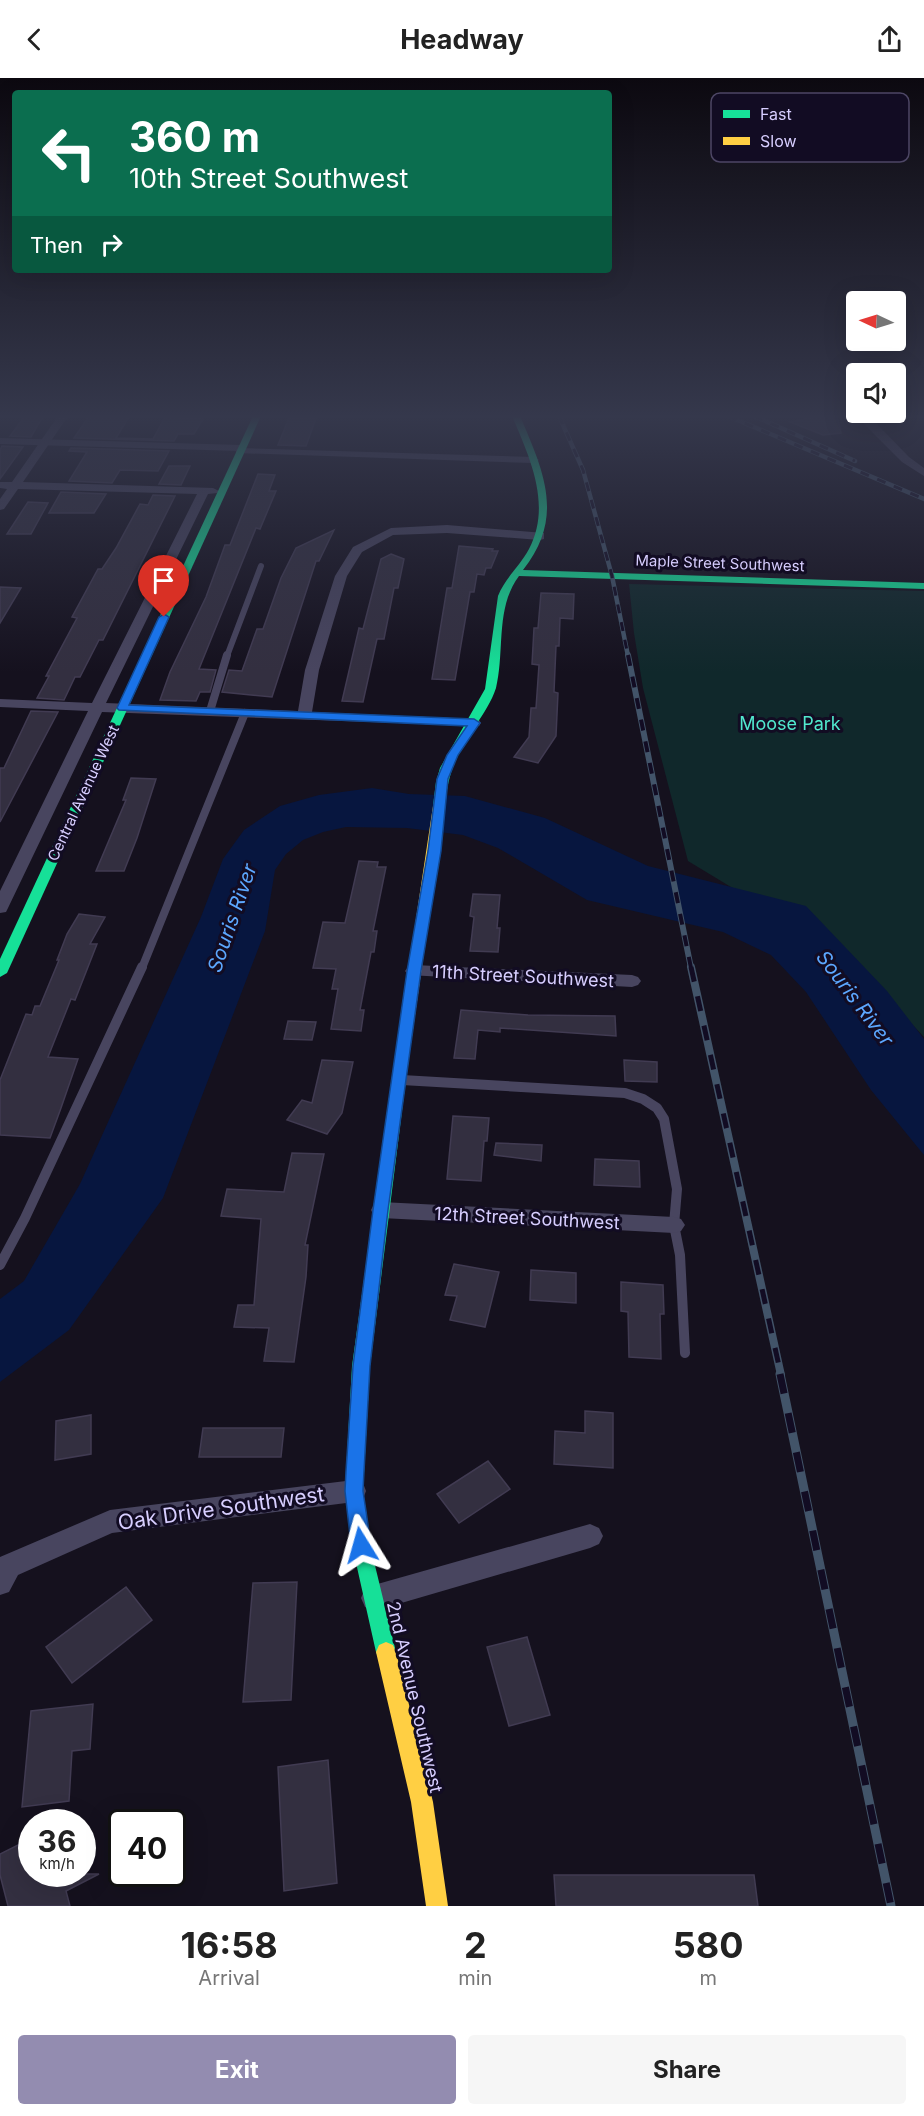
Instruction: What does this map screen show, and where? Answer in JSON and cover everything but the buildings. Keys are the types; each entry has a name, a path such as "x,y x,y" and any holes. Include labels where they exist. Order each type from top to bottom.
{"street":[{"name":"Central Avenue West","path":"0,908 199,501"},
{"name":"Central Avenue West","path":"0,973 217,501"},
{"name":"2nd Avenue Southwest","path":"437,1906 422,1802 361,1545 354,1491 362,1366 414,971 435,851 442,779 453,755 474,723 490,692 503,597 540,536 545,513 544,501"},
{"path":"304,715 312,670 341,576 357,550 392,532 447,529 540,536"},
{"name":"Maple Street Southwest","path":"516,573 924,586"},
{"path":"0,703 474,723"},
{"name":"11th Street Southwest","path":"414,971 632,981"},
{"name":"12th Street Southwest","path":"381,1210 674,1225"},
{"name":"Oak Drive Southwest","path":"0,1583 9,1566 110,1522 354,1491"},
{"path":"374,1598 590,1536"}],"lane":[{"path":"210,711 229,648 261,566"},
{"path":"0,1265 25,1218 153,944 245,712"},
{"path":"399,1080 625,1093 643,1099 657,1108 664,1119 677,1189 674,1225 680,1256 685,1353"}],"green space":[{"name":"Moose Park","path":"629,584 924,591 924,1037 852,960 688,861 643,688"}],"water":[{"name":"Souris River","path":"372,788 409,794 465,796 545,818 648,866 806,906 887,991 924,1039 924,1155 871,1090 806,992 771,955 723,932 587,900 498,848 463,835 407,828 346,827 323,832 303,840 286,854 275,870 265,931 163,1198 69,1330 0,1382 0,1299 24,1281 80,1184 201,917 223,859 244,830 280,806 319,795"}],"railway":[{"path":"592,501 612,576 628,656"},
{"path":"628,655 691,968"},
{"path":"691,967 781,1375"},
{"path":"780,1374 891,1906"}],"traffic: fast":[{"path":"0,973 218,501"},
{"path":"439,806 441,782 446,768 488,695 503,596 509,583 533,550 540,533 543,501"},
{"path":"516,573 924,586"},
{"path":"386,1652 361,1545 354,1491 361,1366 400,1071"}],"traffic: slow":[{"path":"400,1071 439,806"},
{"path":"386,1652 422,1802 437,1906"}],"route":[{"path":"164,617 123,708 474,723 453,755 442,779 435,851 414,971 381,1210 362,1366 355,1471 354,1491 361,1545"}]}
